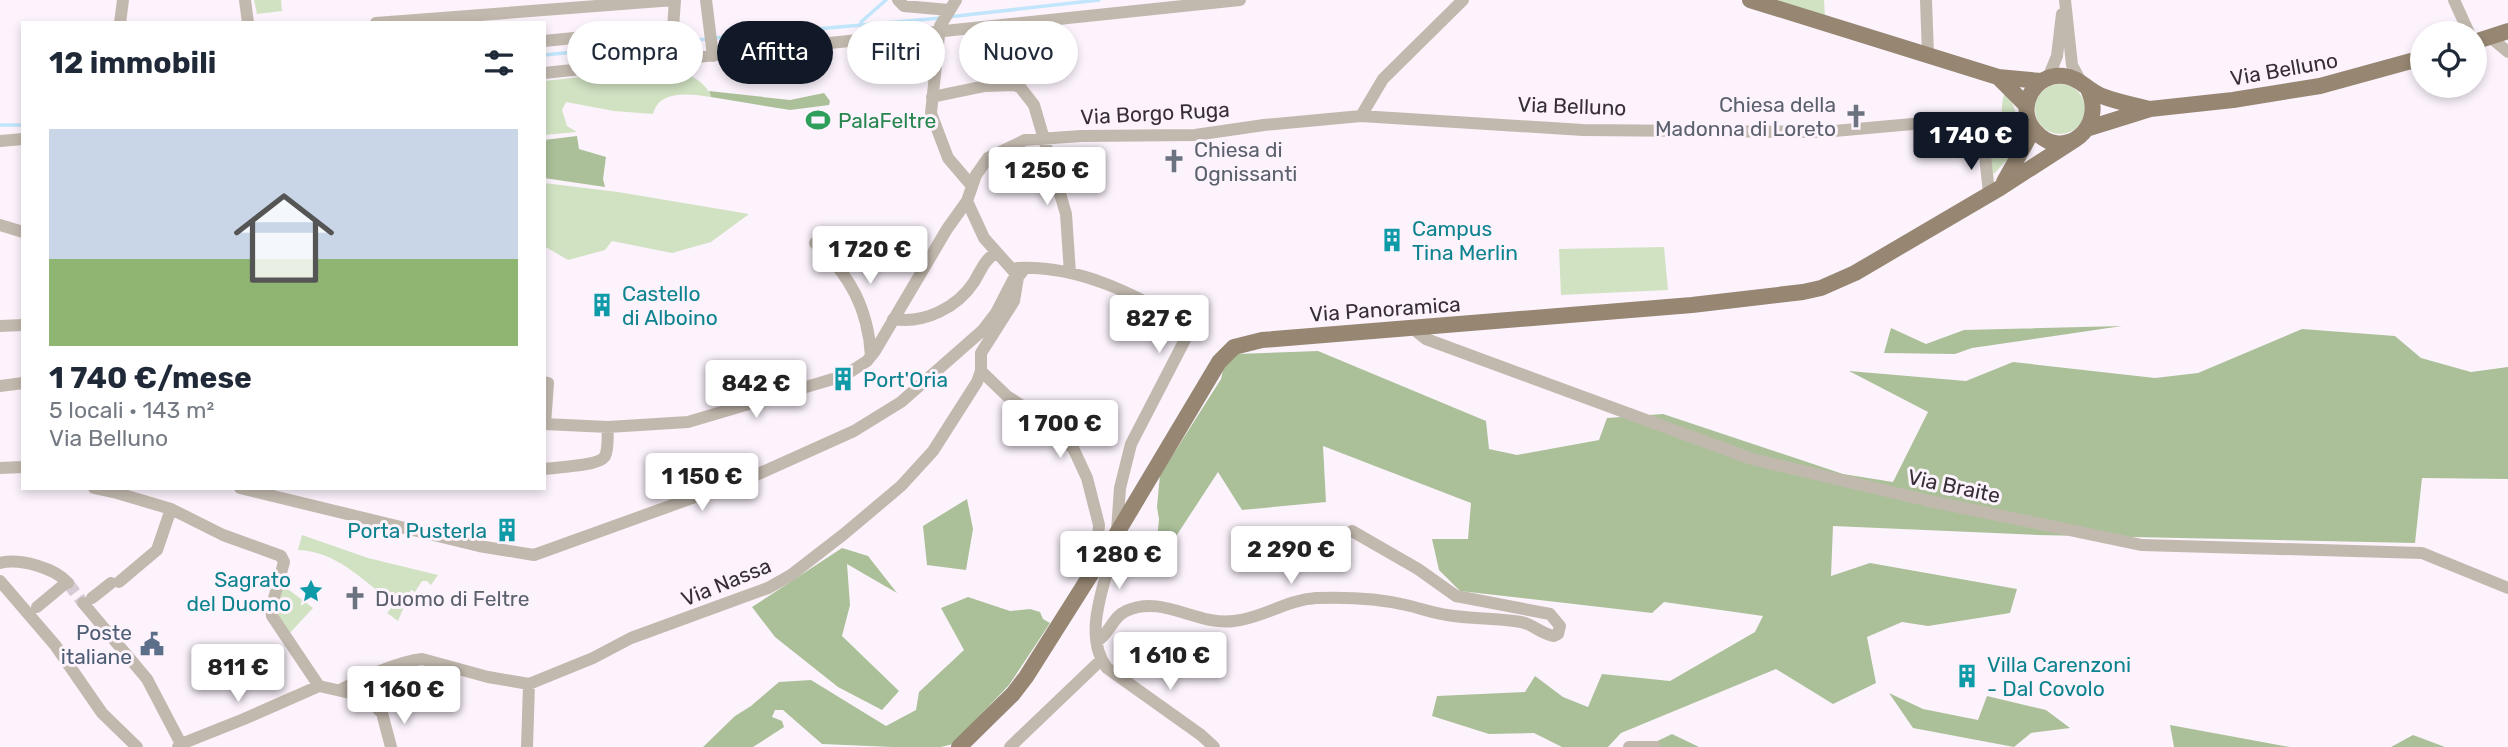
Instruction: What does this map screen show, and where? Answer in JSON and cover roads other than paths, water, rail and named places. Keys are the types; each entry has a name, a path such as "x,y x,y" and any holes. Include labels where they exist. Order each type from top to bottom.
{"main road":[{"name":"Via Belluno","path":"1750,0 1998,77 2045,79 2063,75 2102,96 2150,109"},
{"path":"2487,37 2508,31"},
{"name":"Via Belluno","path":"2076,139 2088,128 2150,109 2233,100 2320,86 2410,61"},
{"path":"1998,77 2026,105"},
{"path":"2045,79 2029,95 2026,105 2031,135 2053,142 2065,143 2076,139"},
{"path":"2084,86 2094,108 2088,128"},
{"name":"Via Panoramica","path":"1995,190 2031,135"},
{"name":"Via Panoramica","path":"959,747 1013,694 1026,677 1219,362 1234,347 1262,340 1692,305 1821,288 1854,273 2076,139"}],"street":[{"path":"120,21 123,0"},
{"path":"244,0 248,21"},
{"path":"405,21 454,20 674,0 673,28 546,41"},
{"path":"706,0 713,51"},
{"path":"898,0 904,6 952,5"},
{"path":"945,27 1240,0"},
{"path":"1361,116 1383,79 1463,0"},
{"path":"1926,0 1928,55"},
{"path":"2045,79 2057,56 2064,0"},
{"path":"2064,0 2072,65 2084,86"},
{"path":"2454,0 2464,21"},
{"path":"943,21 952,5"},
{"path":"546,72 847,37"},
{"path":"2487,42 2508,52"},
{"path":"933,84 931,113 941,142 948,158 972,186"},
{"path":"932,97 985,86 1020,87 1034,105 1066,214 1070,273"},
{"name":"Via Borgo Ruga","path":"871,356 947,229 967,201 988,158 1025,140 1043,137 1195,135 1361,116"},
{"name":"Via Belluno","path":"1361,116 1584,130 1823,132 1947,122 1958,125 1984,146"},
{"path":"1984,146 1998,151 2010,150 2031,135"},
{"path":"0,141 21,139"},
{"path":"1984,146 1995,190"},
{"path":"967,201 984,238 1018,272 1070,273 1105,281 1189,326 1180,351 1131,444 1122,471 1116,533"},
{"path":"0,225 20,230"},
{"path":"815,243 838,267 864,311 871,356 850,372"},
{"path":"893,319 916,321 950,307 975,281 979,269 996,251"},
{"path":"248,490 479,547 534,555 757,475 854,431 901,402 983,330 1001,305 1018,272"},
{"name":"Via Nassa","path":"529,684 593,658 631,638 745,598 792,575 844,534 920,466 957,414 977,382 981,371 981,353 1014,301 1018,272"},
{"path":"0,326 21,325"},
{"name":"Via Braite","path":"1412,328 1426,339 1752,459 1924,500 2142,545 2422,553 2508,587"},
{"path":"981,371 1007,396 1065,439 1074,450 1087,478 1099,525 1097,551 1109,565 1100,598 1096,631 1098,656 1107,668 1214,747"},
{"path":"546,383 548,424 608,427 688,422 833,379"},
{"path":"0,386 21,383"},
{"path":"546,468 589,464 602,459 607,453 608,427"},
{"path":"0,468 21,467"},
{"path":"103,490 171,509 223,535 284,558 271,609 272,616 319,686"},
{"path":"171,509 157,550 88,600 147,678 179,745 319,686 340,690 366,700 382,713"},
{"path":"1097,641 1124,611 1144,606 1166,606 1212,621 1232,622 1248,619 1281,604 1323,598 1395,603 1429,612 1524,622 1542,634 1558,634 1560,626 1550,614 1456,596 1418,569 1352,531"},
{"path":"0,562 42,567 61,574 68,583 37,607"},
{"path":"0,581 55,645 102,713 137,747"},
{"path":"0,604 10,595"},
{"path":"340,690 386,670 422,659 488,677 529,684 527,747"},
{"path":"1010,747 1101,660"},
{"path":"386,670 382,713 391,747"},
{"path":"1629,747 1656,747"}],"waterway":[{"path":"862,21 886,0"},
{"path":"948,17 1099,0"},
{"path":"715,38 941,18"},
{"path":"546,55 707,39"},
{"path":"0,125 21,125"}],"tunnel":[{"path":"68,583 83,603"}],"place":[{"name":"Chiesa della Madonna di Loreto","path":"1856,116"},
{"name":"PalaFeltre","path":"818,120"},
{"name":"Chiesa di Ognissanti","path":"1174,161"},
{"name":"Campus Tina Merlin","path":"1392,240"},
{"name":"Castello di Alboino","path":"602,305"},
{"name":"Port'Oria","path":"843,379"},
{"name":"Porta Pusterla","path":"507,530"},
{"name":"Sagrato del Duomo","path":"311,591"},
{"name":"Duomo di Feltre","path":"355,598"},
{"name":"Poste italiane","path":"152,644"},
{"name":"Villa Carenzoni - Dal Covolo","path":"1967,676"}]}
